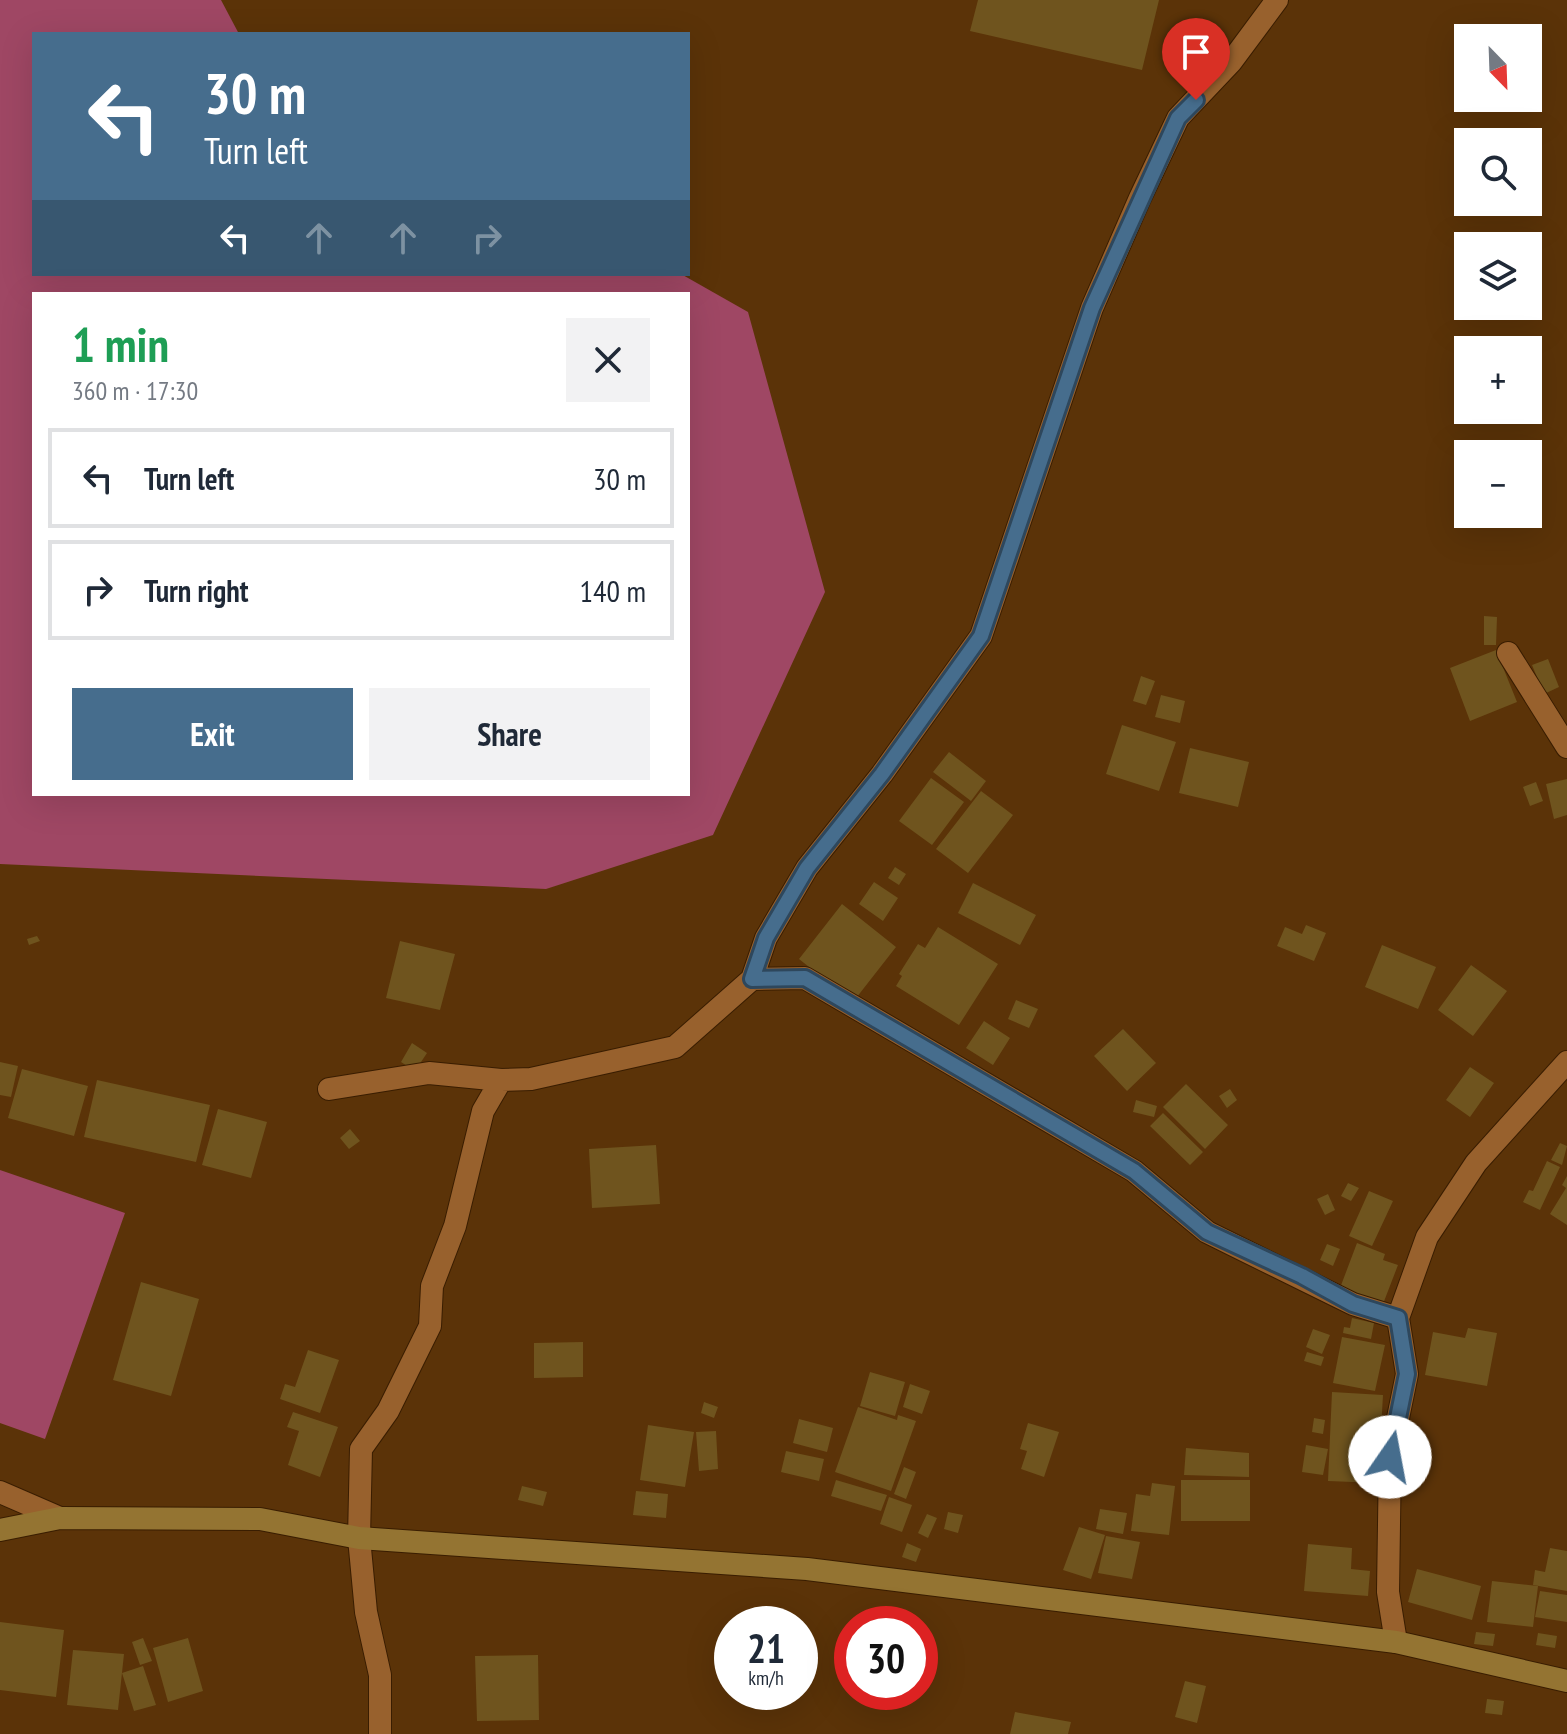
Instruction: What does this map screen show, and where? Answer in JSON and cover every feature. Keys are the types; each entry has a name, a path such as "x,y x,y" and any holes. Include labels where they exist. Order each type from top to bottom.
{"main road":[{"path":"0,1530 60,1518 260,1519 359,1538 807,1569 1396,1642 1567,1681"}],"street":[{"path":"329,1089 429,1073 501,1080 531,1079 675,1047 752,979 766,938 807,868 882,774 981,636 1092,308 1140,198 1178,118 1231,62 1277,0"},
{"path":"1508,653 1567,747"},
{"path":"752,979 805,978 1134,1171 1207,1232 1302,1276 1353,1304 1398,1318"},
{"path":"1396,1642 1388,1592 1390,1457 1407,1374 1398,1318 1427,1237 1468,1176 1567,1062"},
{"path":"380,1734 380,1675 366,1612 359,1538 361,1449 388,1411 430,1326 432,1286 455,1226 483,1111 501,1080"},
{"path":"0,1492 60,1518"}],"shaded area":[{"path":"0,0 221,0 238,32 32,32 32,276 685,276 748,312 825,592 713,835 546,889 0,864"},
{"path":"0,1170 125,1213 45,1439 0,1423"}],"building":[{"path":"978,0 1159,0 1142,70 970,31"},
{"path":"1484,616 1497,617 1496,645 1484,645"},
{"path":"1496,650 1517,702 1470,721 1450,668"},
{"path":"1548,659 1559,687 1544,694 1532,665"},
{"path":"1141,676 1155,681 1146,705 1133,701"},
{"path":"1161,695 1185,701 1180,723 1155,717"},
{"path":"1122,725 1176,742 1159,791 1106,774"},
{"path":"1190,748 1249,762 1238,807 1179,793"},
{"path":"949,752 986,781 971,801 933,772"},
{"path":"931,778 964,802 932,845 899,821"},
{"path":"1567,779 1567,815 1554,819 1546,784"},
{"path":"1536,782 1543,801 1530,806 1523,787"},
{"path":"981,791 1013,815 968,873 936,849"},
{"path":"895,867 906,874 899,885 888,878"},
{"path":"874,882 898,898 883,921 859,904"},
{"path":"973,883 1036,915 1020,945 958,913"},
{"path":"842,904 896,947 853,1002 799,959"},
{"path":"1306,925 1326,933 1314,961 1277,946 1285,927 1302,934"},
{"path":"938,927 998,964 959,1025 896,986 902,976 899,974 918,944 925,948"},
{"path":"37,936 40,941 29,945 27,939"},
{"path":"400,941 455,954 440,1010 386,998"},
{"path":"1382,945 1436,967 1418,1009 1365,987"},
{"path":"1471,965 1507,991 1473,1036 1438,1010"},
{"path":"1016,1000 1038,1009 1029,1028 1008,1019"},
{"path":"984,1021 1010,1038 993,1065 966,1048"},
{"path":"1123,1029 1156,1063 1127,1091 1094,1056"},
{"path":"412,1043 427,1053 415,1071 401,1062"},
{"path":"0,1062 18,1066 11,1097 0,1095"},
{"path":"1470,1067 1494,1083 1470,1117 1446,1100"},
{"path":"22,1069 88,1086 74,1136 8,1118"},
{"path":"97,1080 210,1105 196,1162 84,1137"},
{"path":"1186,1084 1228,1125 1205,1149 1163,1107"},
{"path":"1230,1089 1237,1100 1227,1108 1219,1096"},
{"path":"1136,1100 1157,1106 1154,1117 1133,1112"},
{"path":"218,1109 267,1122 251,1178 202,1165"},
{"path":"1163,1113 1203,1152 1190,1165 1150,1126"},
{"path":"350,1129 360,1141 349,1149 340,1138"},
{"path":"1560,1143 1567,1146 1562,1165 1551,1160"},
{"path":"656,1145 660,1204 592,1208 589,1149"},
{"path":"1547,1161 1560,1167 1540,1210 1523,1202 1529,1190 1533,1191"},
{"path":"1567,1176 1567,1225 1550,1214 1566,1188 1562,1185"},
{"path":"1348,1183 1359,1188 1351,1201 1341,1196"},
{"path":"1369,1191 1393,1201 1372,1246 1349,1236"},
{"path":"1328,1194 1335,1210 1325,1215 1317,1199"},
{"path":"1357,1243 1385,1254 1383,1260 1398,1265 1383,1304 1340,1288"},
{"path":"1327,1244 1340,1249 1333,1266 1320,1260"},
{"path":"141,1282 199,1299 171,1396 113,1380"},
{"path":"1352,1318 1374,1323 1371,1339 1343,1333 1344,1327 1350,1328"},
{"path":"1468,1328 1497,1333 1487,1386 1425,1375 1433,1332 1465,1338"},
{"path":"1313,1329 1330,1335 1322,1354 1306,1347"},
{"path":"1342,1337 1385,1345 1375,1391 1333,1383"},
{"path":"583,1342 583,1377 534,1378 534,1343"},
{"path":"308,1350 339,1360 320,1413 280,1399 285,1384 295,1387"},
{"path":"1307,1352 1324,1357 1321,1366 1304,1361"},
{"path":"870,1372 905,1382 895,1416 860,1406"},
{"path":"910,1384 930,1391 922,1414 903,1407"},
{"path":"1332,1392 1383,1395 1378,1483 1328,1481"},
{"path":"704,1402 718,1407 714,1418 701,1413"},
{"path":"858,1407 897,1420 898,1415 916,1421 891,1491 835,1472"},
{"path":"293,1412 338,1427 320,1477 288,1465 299,1431 287,1427"},
{"path":"1314,1418 1325,1420 1323,1434 1312,1432"},
{"path":"799,1419 833,1428 827,1452 793,1443"},
{"path":"1028,1423 1059,1432 1044,1477 1021,1469 1027,1451 1020,1449"},
{"path":"648,1425 694,1432 685,1487 640,1480"},
{"path":"716,1431 718,1469 699,1471 696,1432"},
{"path":"1306,1445 1328,1449 1323,1475 1302,1472"},
{"path":"1186,1448 1249,1453 1249,1477 1184,1475"},
{"path":"786,1451 824,1459 819,1481 781,1472"},
{"path":"904,1467 916,1472 906,1499 894,1494"},
{"path":"836,1480 887,1495 881,1511 831,1496"},
{"path":"1181,1480 1250,1480 1250,1521 1181,1521"},
{"path":"1152,1483 1175,1486 1169,1535 1131,1531 1136,1494 1150,1496"},
{"path":"522,1486 547,1492 543,1506 518,1500"},
{"path":"636,1491 668,1494 666,1518 633,1515"},
{"path":"889,1497 912,1505 902,1532 880,1524"},
{"path":"1100,1509 1127,1513 1123,1534 1096,1529"},
{"path":"948,1512 963,1515 958,1533 944,1529"},
{"path":"927,1514 937,1518 928,1538 918,1533"},
{"path":"1079,1527 1105,1535 1091,1579 1063,1570"},
{"path":"1106,1536 1140,1542 1132,1579 1098,1573"},
{"path":"907,1543 921,1549 916,1562 902,1557"},
{"path":"1308,1544 1352,1548 1351,1569 1370,1571 1368,1596 1304,1591"},
{"path":"1550,1548 1567,1551 1567,1591 1533,1585 1535,1570 1545,1572"},
{"path":"1417,1569 1481,1586 1472,1620 1408,1602"},
{"path":"1492,1581 1538,1586 1533,1627 1487,1622"},
{"path":"1540,1591 1567,1595 1567,1622 1535,1617"},
{"path":"0,1622 64,1630 56,1697 0,1690"},
{"path":"1476,1632 1495,1634 1493,1646 1474,1644"},
{"path":"1538,1633 1557,1636 1555,1648 1536,1645"},
{"path":"143,1638 152,1661 140,1665 132,1642"},
{"path":"188,1638 203,1691 168,1702 153,1648"},
{"path":"73,1650 124,1654 118,1710 67,1705"},
{"path":"538,1655 539,1720 477,1721 475,1656"},
{"path":"143,1666 156,1705 134,1711 122,1673"},
{"path":"1185,1681 1206,1686 1197,1723 1175,1717"},
{"path":"1487,1699 1504,1701 1502,1715 1485,1713"},
{"path":"1015,1712 1071,1722 1068,1734 1010,1734"}],"route":[{"path":"1196,100 1178,118 1092,308 981,636 882,774 807,868 766,938 752,979 805,978 1134,1171 1207,1232 1302,1276 1353,1304 1398,1318 1407,1374 1390,1457"}]}
